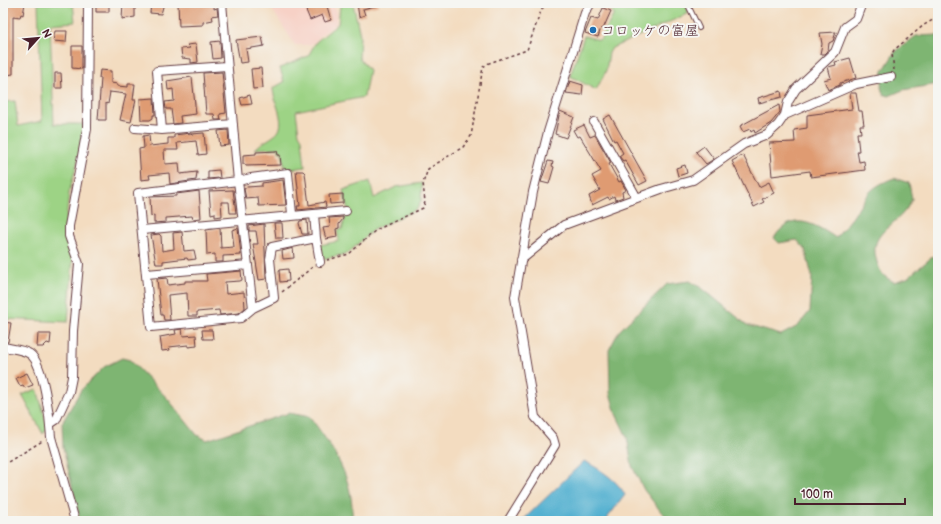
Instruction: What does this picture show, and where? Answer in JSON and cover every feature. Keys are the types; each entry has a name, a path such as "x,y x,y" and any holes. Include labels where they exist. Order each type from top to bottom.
{"street":[{"path":"50,424 56,420 69,392 72,377 73,331 79,264 69,236 87,129 88,3"},
{"path":"222,3 238,181 253,308"},
{"path":"508,521 520,499 551,455 555,445 553,438 535,418 515,297 533,192 548,132 585,13 591,3"},
{"path":"521,260 564,225 636,198 693,180 744,144 767,135 778,125 785,115 788,102 796,89 835,52 845,27 856,19 862,3"},
{"path":"162,130 157,72 227,66"},
{"path":"785,115 856,84 891,77"},
{"path":"594,122 636,198"},
{"path":"135,128 162,130 233,124"},
{"path":"292,214 288,174 138,193 152,327 241,318 253,308 274,298 270,260 272,246 316,238"},
{"path":"142,230 292,214 314,214 346,210"},
{"path":"314,214 320,262"},
{"path":"147,274 248,265"},
{"path":"3,347 20,350 29,354 39,366 51,437 75,521"}],"lane":[{"path":"687,3 699,28"}],"path":[{"path":"274,298 320,262 345,256 376,230 423,208 425,202 423,183 428,169 463,147 471,136 483,67 488,63 527,50 541,11 546,3"},
{"path":"891,77 894,74 892,54 894,50 924,25 938,17"},
{"path":"3,465 51,437"}],"shaded area":[{"path":"268,3 332,3 336,11 336,24 321,35 314,43 309,45 295,45"}],"green space":[{"path":"38,3 73,3 75,22 50,24 54,124 85,124 81,150 69,193 65,229 73,257 68,322 3,319 3,102 15,101 18,126 42,121"},
{"path":"342,3 353,3 360,35 359,58 369,70 364,97 296,111 299,134 302,139 305,167 285,170 282,152 279,152 279,148 255,149 276,134 281,124 273,88 284,82 280,68 308,56 316,42 338,24 340,6"},
{"path":"606,3 685,3 689,13 612,48 609,53 606,71 596,90 570,76 584,36 600,40 614,14"},
{"path":"938,35 938,84 903,90 889,96 883,94 881,87 883,71 895,52 916,36"},
{"path":"894,178 909,183 912,199 905,211 882,233 875,245 875,253 881,272 894,282 907,278 938,252 938,521 673,521 662,513 644,490 632,466 627,437 616,414 610,393 609,350 619,331 667,284 690,281 703,289 747,325 781,335 798,326 810,311 812,276 805,249 797,240 779,243 774,238 781,229 788,224 804,222 820,228 836,238 868,194 877,186"},
{"path":"370,181 374,198 396,187 422,183 421,201 417,209 373,230 347,254 322,259 320,245 339,241 337,230 342,229 346,215 349,214 343,190"},
{"path":"122,358 130,360 168,399 197,435 207,440 289,413 310,417 327,440 341,465 350,491 352,521 80,521 63,447 62,423 81,390 104,367"},
{"path":"37,389 48,428 43,434 22,395"}],"water":[{"path":"584,461 613,480 625,495 605,521 522,521"}],"building":[{"path":"8,3 25,3 23,15 21,14 20,17 13,16 13,74 7,75 7,67 4,67 3,56 3,5 8,5"},
{"path":"96,3 109,3 109,12 96,12"},
{"path":"123,3 135,3 135,17 122,19"},
{"path":"151,3 164,3 161,14 150,13"},
{"path":"178,3 214,3 214,9 217,8 218,15 212,16 213,20 203,22 203,25 179,26"},
{"path":"303,3 326,3 331,20 325,22 322,15 310,20"},
{"path":"357,3 378,3 379,5 363,9 365,15 359,17"},
{"path":"603,8 611,11 603,29 601,28 598,37 585,33 591,18 598,20"},
{"path":"55,31 67,31 66,42 53,41"},
{"path":"836,32 833,41 829,43 828,51 825,54 820,54 822,44 820,33"},
{"path":"262,37 264,46 246,49 248,62 240,63 236,40"},
{"path":"220,41 221,58 213,59 211,42"},
{"path":"196,44 198,62 191,63 191,59 182,58 181,49 190,48 187,45"},
{"path":"72,46 82,46 82,69 72,68"},
{"path":"850,58 856,78 840,83 840,85 828,90 824,80 831,78 828,67 836,65 835,62"},
{"path":"261,68 263,88 253,89 251,69"},
{"path":"100,70 111,71 111,83 117,84 117,86 128,87 128,84 135,84 133,100 136,100 131,122 120,120 126,94 110,92 108,104 106,103 106,120 98,120 101,78 99,78"},
{"path":"222,72 226,113 220,114 221,120 215,120 214,114 206,114 203,73"},
{"path":"55,73 61,73 62,88 55,88"},
{"path":"192,77 196,114 180,116 181,123 173,124 171,109 166,109 165,102 174,101 173,89 168,90 167,81"},
{"path":"570,81 583,85 582,95 566,93"},
{"path":"781,91 782,97 759,103 758,98"},
{"path":"850,93 856,93 859,111 862,111 864,125 860,125 861,133 857,133 859,151 857,151 859,162 864,161 865,170 811,177 810,171 772,176 769,143 795,142 794,130 807,128 807,115 852,109"},
{"path":"250,95 252,104 242,105 240,98"},
{"path":"154,98 155,115 153,115 153,118 150,120 141,120 140,99"},
{"path":"779,105 780,112 771,123 755,133 754,130 751,132 750,129 743,132 740,126"},
{"path":"560,111 574,117 566,138 555,134"},
{"path":"610,115 647,181 639,185 625,160 623,161 619,156 623,153 616,140 614,141 603,119"},
{"path":"584,125 590,137 595,135 611,163 609,164 619,182 621,181 626,190 622,192 623,197 615,200 614,196 609,199 608,197 592,205 589,196 600,190 592,176 601,171 580,136 577,137 573,130"},
{"path":"228,130 229,145 220,146 218,131"},
{"path":"204,133 206,154 198,155 196,141 177,143 178,150 164,150 165,164 179,163 180,174 197,172 196,180 170,184 169,173 149,175 150,179 141,180 139,149 144,148 143,136 149,135 150,146 168,144 168,138 174,138 174,135"},
{"path":"704,146 714,159 706,164 696,152"},
{"path":"277,151 278,155 280,155 281,165 246,166 243,164 243,155 256,154 256,152"},
{"path":"743,155 759,187 769,182 774,193 762,199 764,202 754,207 732,161"},
{"path":"548,161 553,162 552,166 554,167 549,184 541,182"},
{"path":"685,165 687,173 678,176 676,168"},
{"path":"219,170 220,178 208,179 208,171"},
{"path":"296,171 303,171 305,173 309,205 325,202 326,207 298,210 297,206 300,206"},
{"path":"283,180 286,205 259,206 258,198 246,199 244,189 247,187 262,186 262,183"},
{"path":"233,190 236,213 230,213 229,202 221,202 222,216 215,217 215,213 211,214 209,191"},
{"path":"199,191 201,218 193,219 192,216 166,218 166,222 154,223 154,215 151,216 150,197 176,196 176,194"},
{"path":"343,194 343,203 330,204 329,195"},
{"path":"343,217 339,224 339,228 336,229 337,237 326,239 323,228 330,227 329,218"},
{"path":"307,220 308,234 302,234 299,223 300,221"},
{"path":"274,223 282,223 283,238 276,238"},
{"path":"264,224 266,279 259,280 253,244 258,244 256,231 249,231 249,226"},
{"path":"220,228 221,248 234,247 232,230 238,228 241,255 223,256 223,262 215,262 215,254 207,255 206,230"},
{"path":"182,232 184,251 194,250 196,259 188,260 187,258 163,261 163,264 156,264 151,235 159,234 161,236 162,251 174,249 173,233"},
{"path":"293,248 294,258 283,259 282,251"},
{"path":"288,269 289,281 280,282 279,270"},
{"path":"241,271 242,280 225,282 226,294 244,292 245,308 239,313 220,315 219,310 197,312 197,316 188,316 187,293 168,295 170,320 164,320 163,315 161,315 157,279 167,278 168,285 185,283 185,281 207,281 206,274"},
{"path":"3,322 11,323 8,342 3,342"},
{"path":"182,329 183,336 196,335 197,346 188,347 188,345 169,347 170,350 162,351 160,337 176,334 175,330"},
{"path":"202,330 212,330 213,339 203,339"},
{"path":"38,334 51,334 50,344 47,343 43,347 37,347"},
{"path":"27,373 33,385 25,388 23,385 20,386 16,378"}],"place":[{"name":"コロッケの富屋","path":"593,30"}]}
